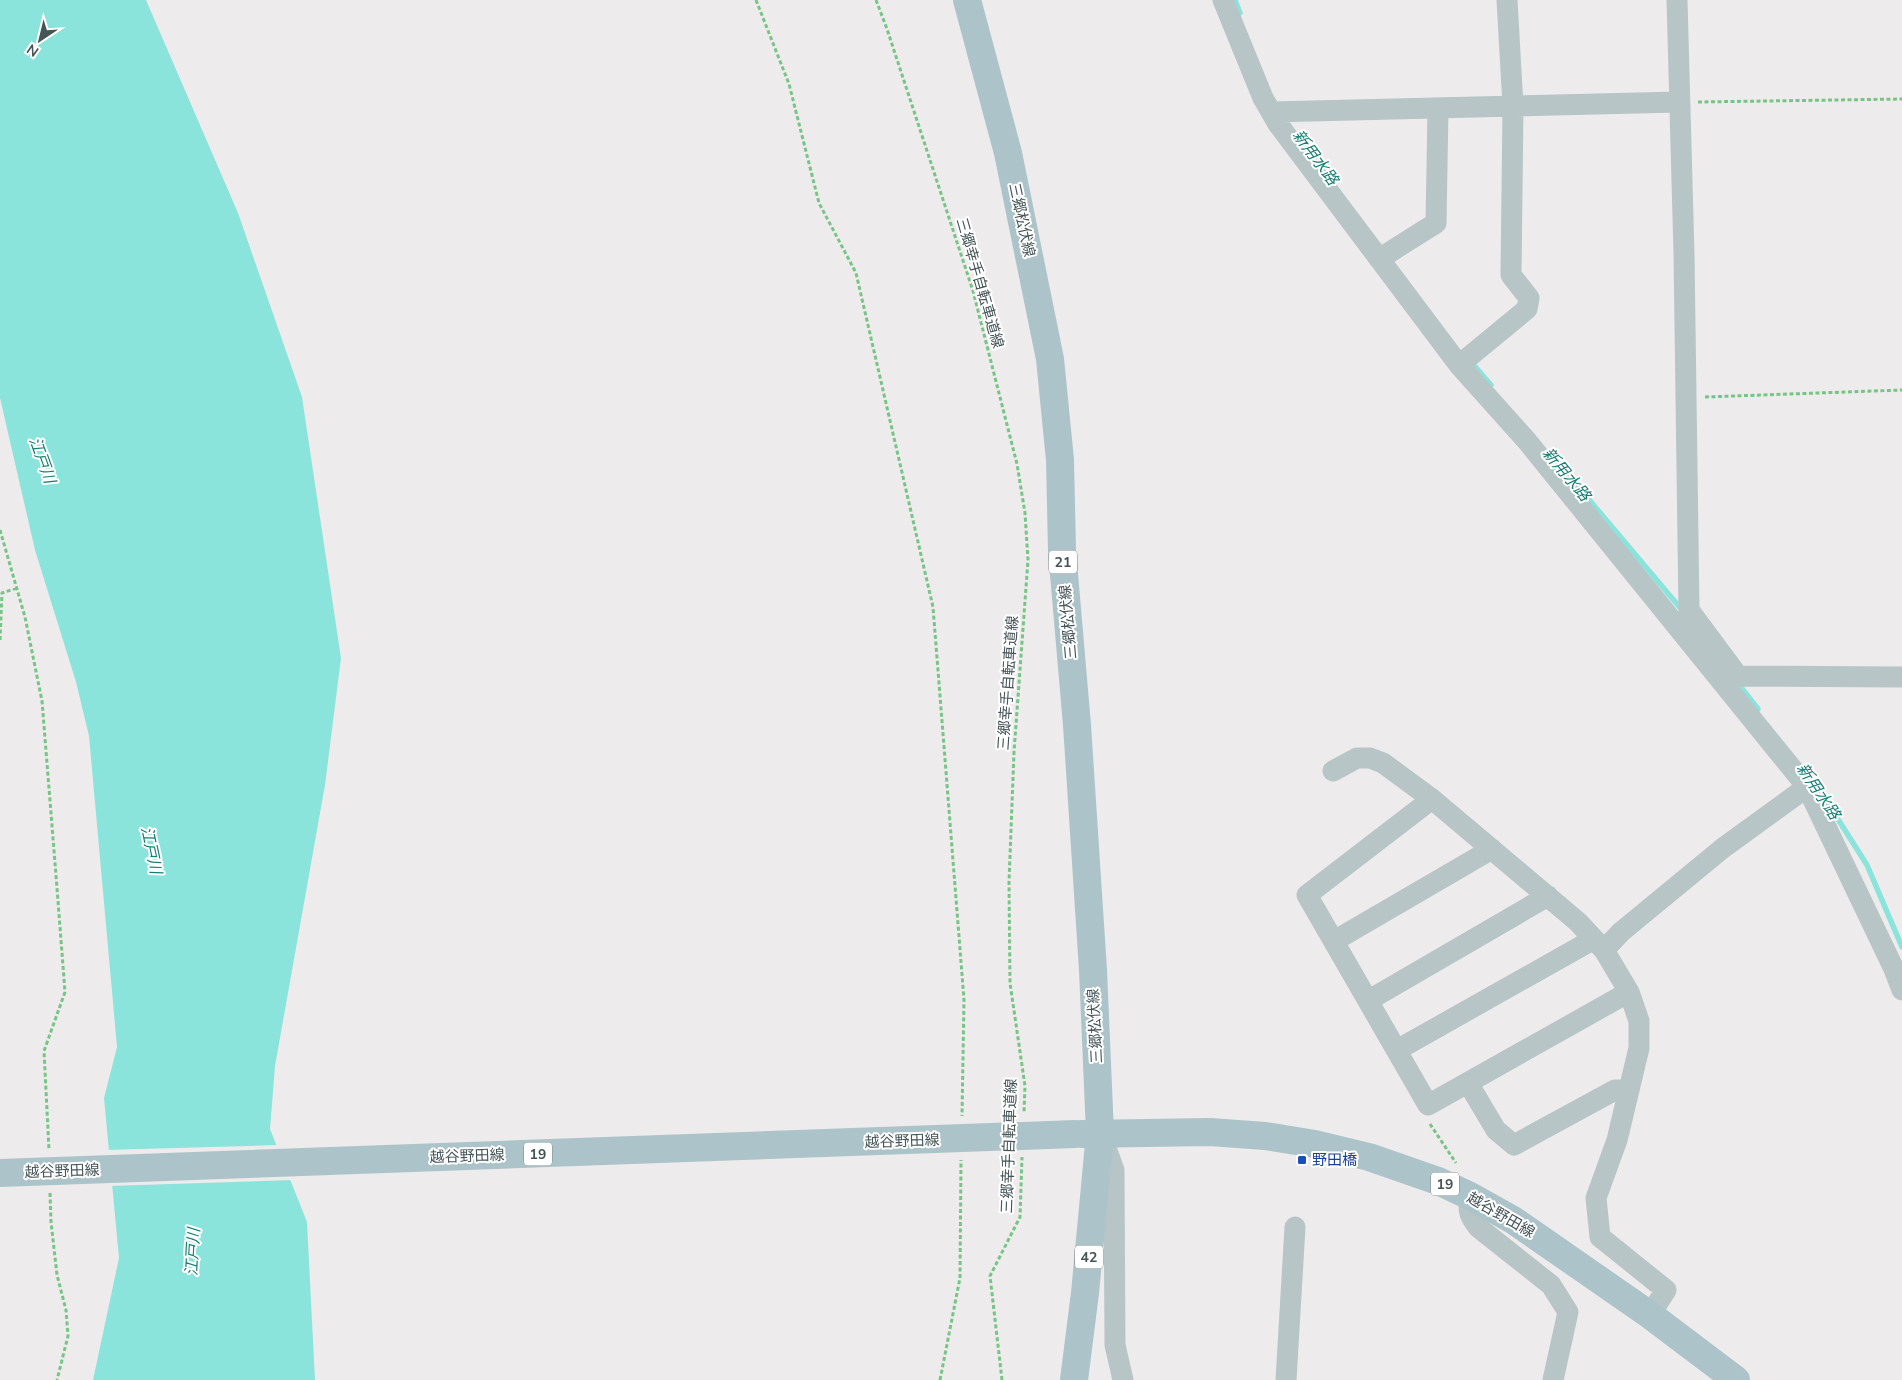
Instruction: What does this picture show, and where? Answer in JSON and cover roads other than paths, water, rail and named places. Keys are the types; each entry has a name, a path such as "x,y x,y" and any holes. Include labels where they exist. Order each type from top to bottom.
{"main road":[{"name":"三郷松伏線","path":"967,0 1008,153 1050,359 1060,460 1063,570 1079,754 1092,961 1088,1134"},
{"name":"越谷野田線","path":"0,1173 1088,1134 1210,1132 1265,1136 1315,1144 1368,1158 1438,1181 1470,1196 1522,1225 1650,1315 1736,1380"},
{"name":"42","path":"1074,1380 1085,1293 1088,1134"}],"street":[{"path":"1223,0 1263,98 1271,112 1379,259 1460,366 1527,441 1730,680 1807,787 1898,969 1902,990"},
{"path":"1460,366 1527,308 1529,298 1511,275 1513,106 1507,0"},
{"path":"1677,0 1680,49 1679,102 1689,610 1730,680"},
{"path":"1271,112 1679,102"},
{"path":"1379,259 1436,223 1438,108"},
{"path":"1730,680 1902,677"},
{"path":"1334,771 1357,758 1370,758 1383,763 1432,799 1578,922 1599,944 1629,992 1639,1021 1639,1048 1616,1140 1596,1198 1600,1237 1666,1290 1650,1315"},
{"path":"1397,1050 1621,932 1723,848 1807,787"},
{"path":"1432,799 1307,895 1428,1105 1629,992"},
{"path":"1334,941 1492,849"},
{"path":"1369,1000 1548,896"},
{"path":"1468,1083 1496,1130 1514,1145 1614,1090 1629,1090"},
{"path":"1088,1134 1114,1170 1114,1345 1123,1380"},
{"path":"1470,1196 1467,1207 1470,1218 1479,1228 1551,1285 1568,1312 1553,1380"},
{"path":"1286,1380 1295,1228"}],"water":[{"name":"江戸川","path":"0,0 146,0 238,213 302,397 341,658 325,785 275,1066 270,1129 307,1222 315,1380 93,1380 119,1258 104,1098 117,1047 89,736 76,682 35,550 0,398"}],"waterway":[{"name":"新用水路","path":"1235,0 1240,13"},
{"name":"新用水路","path":"1471,362 1491,385"},
{"name":"新用水路","path":"1564,470 1682,610"},
{"name":"新用水路","path":"1736,681 1758,709"},
{"name":"新用水路","path":"1817,786 1867,865 1902,947"}],"place":[{"name":"野田橋","path":"1302,1160"}]}
